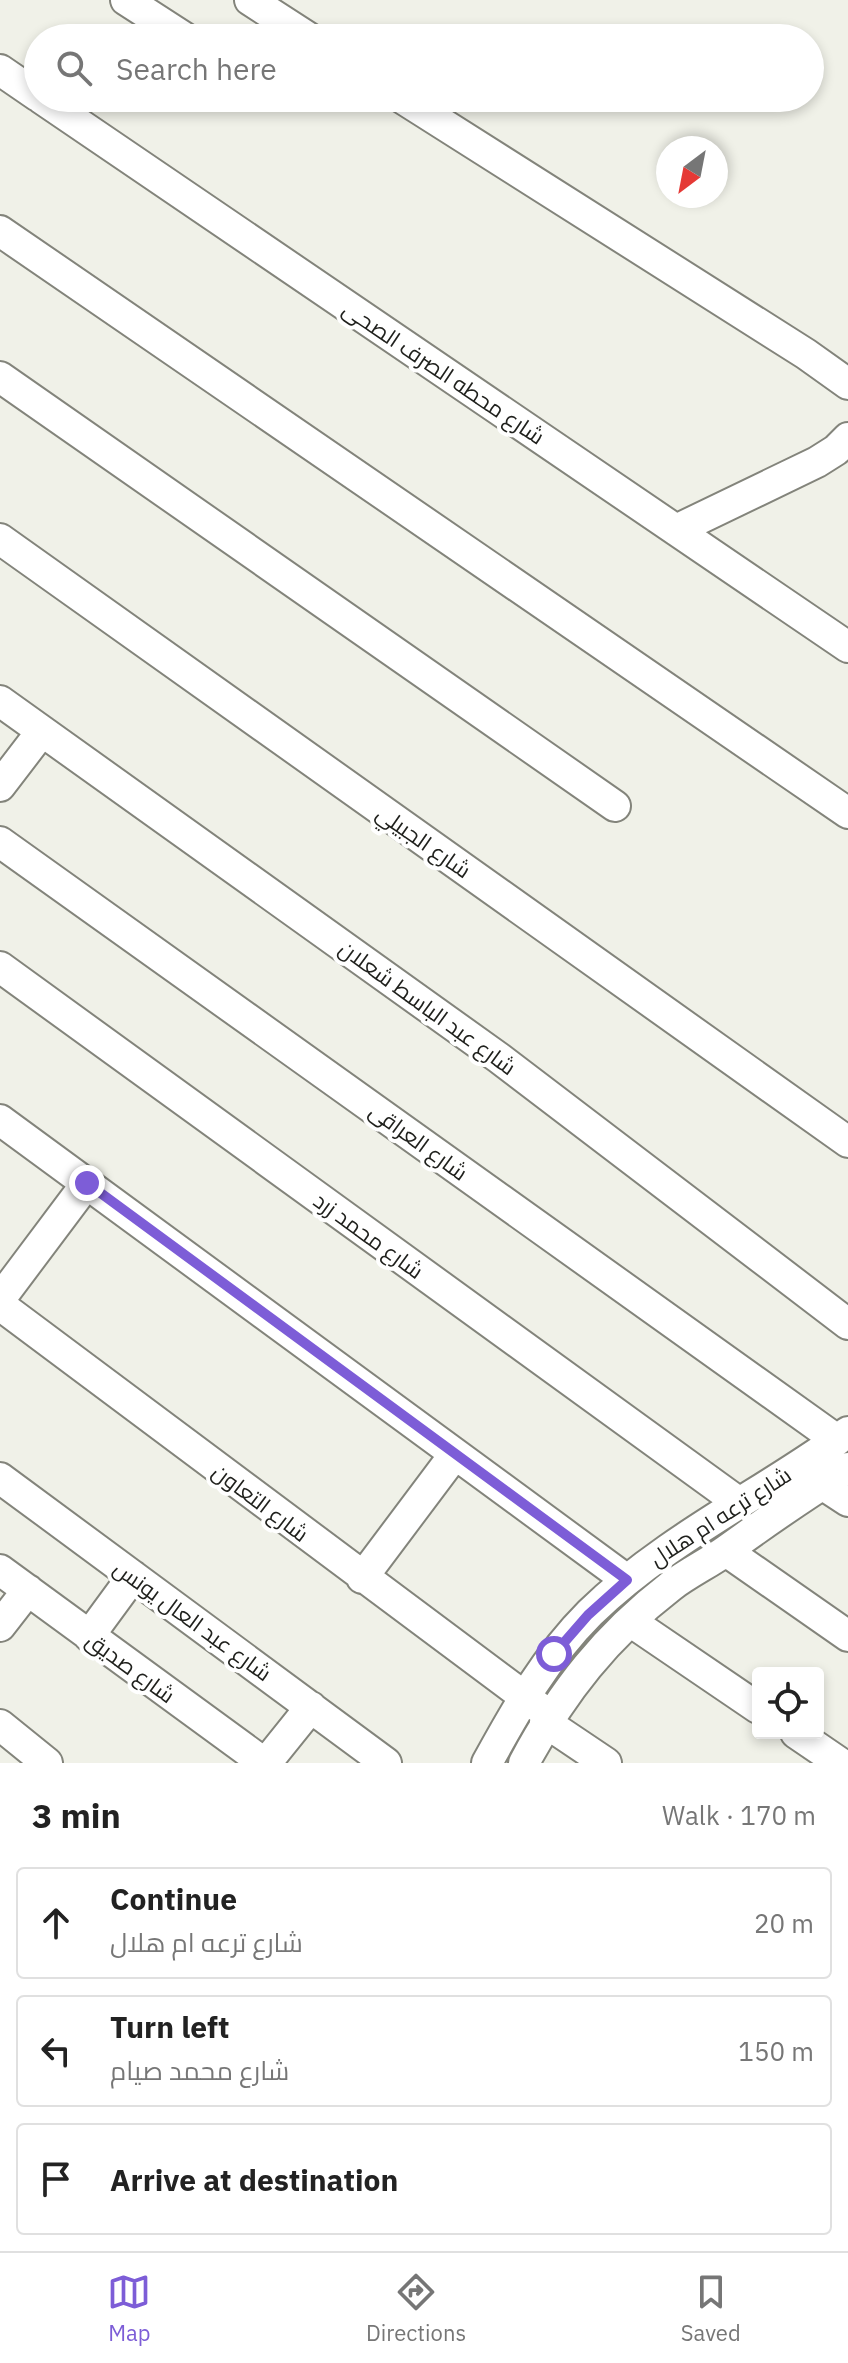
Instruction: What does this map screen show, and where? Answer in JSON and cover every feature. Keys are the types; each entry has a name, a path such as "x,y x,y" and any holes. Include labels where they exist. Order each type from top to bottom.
{"street":[{"path":"126,0 163,24"},
{"path":"250,0 287,24"},
{"name":"شارع محطه الصرف الصحى","path":"0,70 24,86"},
{"name":"شارع محطه الصرف الصحى","path":"62,112 848,647"},
{"path":"424,112 806,354 848,384"},
{"path":"0,231 848,813"},
{"path":"0,377 615,806"},
{"path":"676,530 817,462 848,438"},
{"name":"شارع الجبيلي","path":"0,539 848,1142"},
{"name":"شارع عبد الباسط شعلان","path":"0,701 499,1058 848,1324"},
{"path":"0,786 42,731"},
{"name":"شارع العراقى","path":"0,842 844,1447"},
{"name":"شارع محمد زرد","path":"0,967 738,1502"},
{"path":"0,1120 627,1580"},
{"path":"0,1299 87,1183"},
{"name":"شارع التعاون","path":"0,1305 523,1696 547,1719 606,1763"},
{"name":"شارع ترعه ام هلال","path":"524,1763 547,1719 600,1651 630,1621 672,1585 822,1484 844,1447"},
{"name":"شارع ترعه ام هلال","path":"487,1763 523,1696 554,1654 588,1615 627,1580 738,1502 844,1447"},
{"path":"362,1578 455,1454"},
{"name":"شارع عبد العال يونس","path":"0,1478 386,1763"},
{"path":"822,1484 848,1501"},
{"path":"726,1551 848,1636"},
{"name":"شارع صديق","path":"0,1570 265,1763"},
{"path":"89,1636 133,1576"},
{"path":"0,1626 28,1590"},
{"path":"630,1621 752,1704"},
{"path":"265,1763 311,1707"},
{"path":"0,1725 47,1763"},
{"path":"805,1739 840,1763"}],"route":[{"path":"87,1183 627,1580 588,1615 554,1654"}]}
